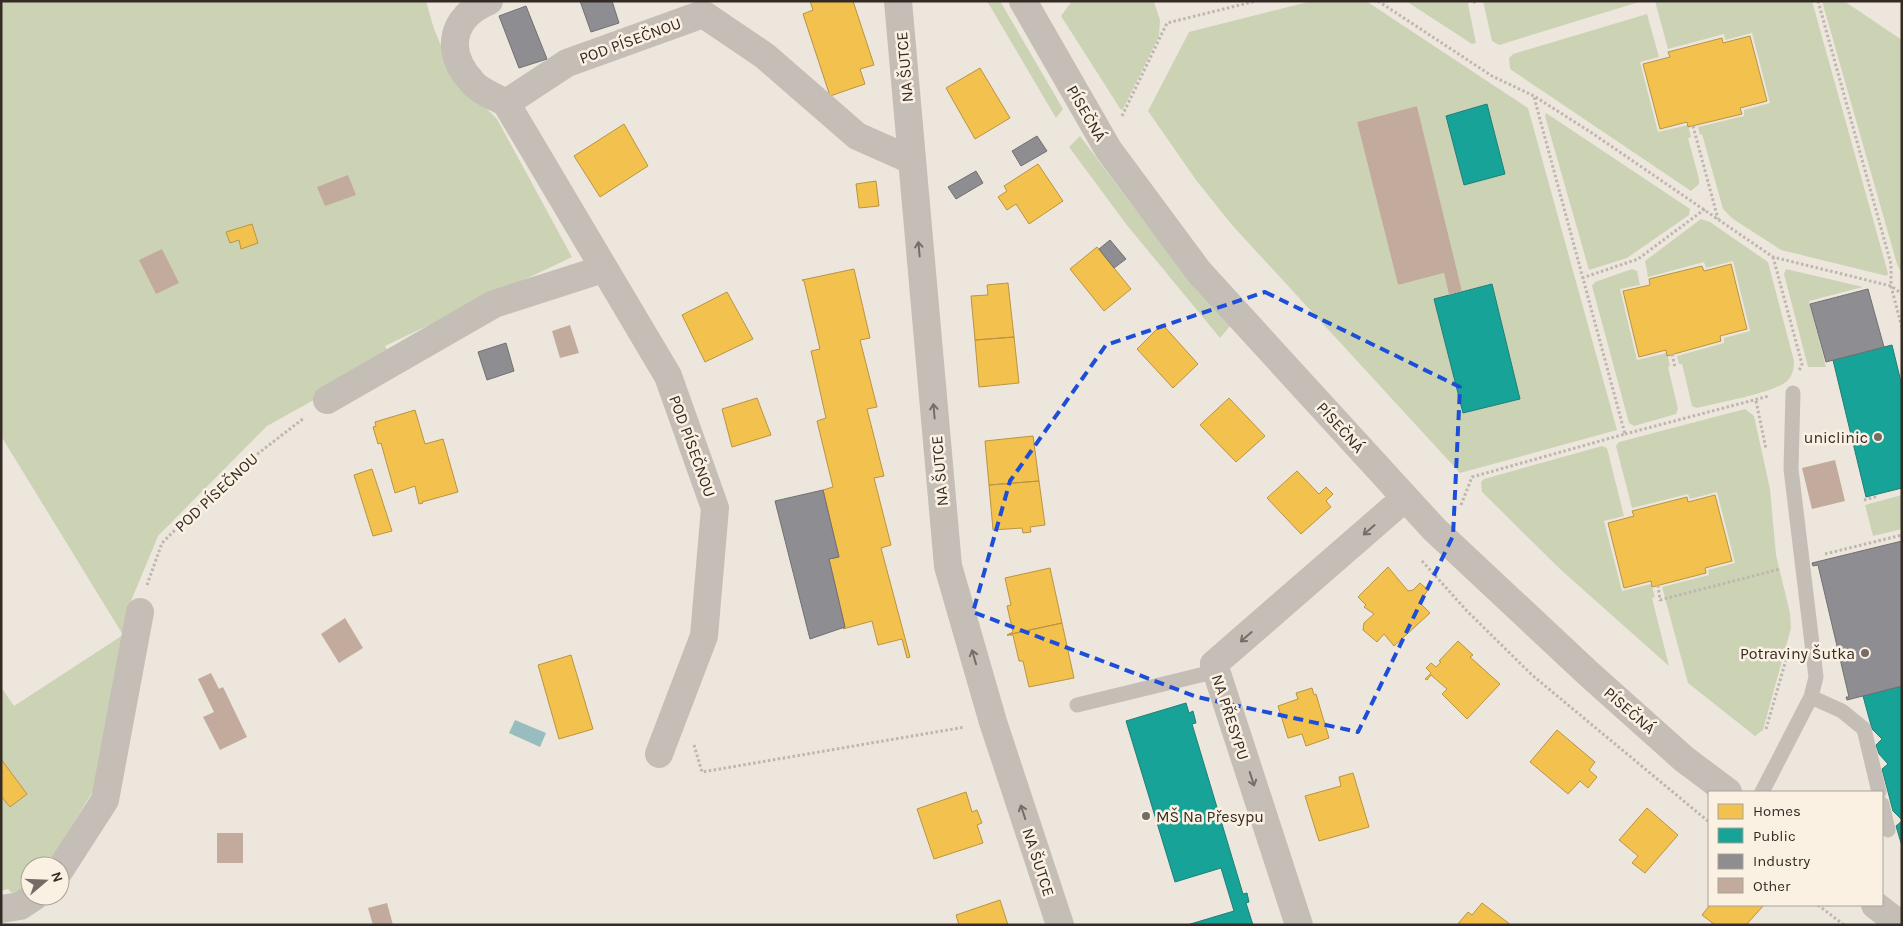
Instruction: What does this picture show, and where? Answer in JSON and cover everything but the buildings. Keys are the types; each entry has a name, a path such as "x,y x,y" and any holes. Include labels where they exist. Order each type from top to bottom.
{"street":[{"path":"489,1 471,12 459,24 455,37 456,52 473,83 506,103"},
{"name":"NA ŠUTCE","path":"898,1 948,566 988,706 1060,925"},
{"name":"PÍSEČNÁ","path":"1023,1 1108,149 1199,272 1434,529 1590,675 1684,759 1727,791"},
{"name":"POD PÍSEČNOU","path":"659,754 704,636 715,508 668,376 506,103 567,63 703,14 765,56 857,136 911,160"},
{"path":"327,400 494,304 603,269"},
{"name":"NA PŘESYPU","path":"1299,925 1214,664 1406,498"},
{"path":"69,856 105,800 140,612"},
{"path":"1,910 20,906"},
{"path":"1876,906 1901,925"}],"lane":[{"path":"1763,791 1811,697 1816,677 1791,469 1794,387"},
{"path":"1076,705 1217,671"},
{"path":"1811,697 1842,711 1864,729 1879,791"},
{"path":"1883,808 1888,830"}],"path":[{"path":"1108,149 1167,23 1256,1"},
{"path":"1378,1 1492,76 1534,96 1592,133 1773,257 1891,286 1902,294"},
{"path":"1818,1 1891,264 1891,286 1902,328"},
{"path":"1534,96 1625,434"},
{"path":"1693,126 1718,219"},
{"path":"1582,278 1638,259 1704,210"},
{"path":"1773,257 1802,364 1794,387"},
{"path":"1672,354 1675,368"},
{"path":"1461,505 1472,477 1625,434 1756,401 1771,395"},
{"name":"POD PÍSEČNOU","path":"140,612 150,572 162,543 229,476 327,400"},
{"path":"1756,401 1768,457"},
{"path":"1864,500 1878,496"},
{"path":"1822,555 1902,535"},
{"path":"1418,556 1467,611 1532,675 1708,821"},
{"path":"1658,585 1660,600 1784,568 1783,564"},
{"path":"1766,732 1789,651"},
{"path":"694,745 702,772 965,727"},
{"path":"1819,906 1844,925"}],"highlighted area":[{"path":"1265,292 1460,387 1453,536 1358,732 1197,697 973,612 1010,481 1106,345"}],"green space":[{"path":"1,1 426,1 434,29 454,76 497,119 572,257 385,346 391,357 267,426 158,536 131,601 93,791 54,856 20,856 20,902 8,889 1,891 1,796 10,807 27,794 1,759 1,687 14,706 123,635 1,436"},
{"path":"987,1 1000,1 1063,109 1056,118"},
{"path":"1072,1 1157,1 1154,2 1160,20 1159,36 1121,110 1061,16"},
{"path":"1312,1 1366,1 1528,108 1617,430 1460,473 1232,225 1196,180 1148,111 1189,32","holes":["1487,105 1505,174 1464,185 1446,116","1417,106 1462,291 1492,284 1520,399 1463,413 1434,299 1449,295 1444,273 1398,285 1357,122"]},
{"path":"1406,1 1470,1 1468,4 1476,43 1472,44"},
{"path":"1483,1 1642,1 1499,45 1492,41"},
{"path":"1655,1 1812,1 1888,273 1887,276 1781,250 1733,219 1723,209 1702,134 1700,135 1698,127 1744,116 1744,110 1770,103 1752,33 1725,40 1724,34 1668,49"},
{"path":"1822,1 1844,1 1902,40 1902,274 1897,264"},
{"path":"1647,14 1659,57 1640,62 1658,132 1688,125 1691,137 1688,138 1699,179 1699,184 1691,191 1510,69 1509,58 1513,54"},
{"path":"1546,113 1690,209 1689,215 1627,258 1589,270 1545,116"},
{"path":"1080,136 1184,274 1231,325 1220,338 1126,224 1069,147"},
{"path":"1701,219 1710,222 1768,262 1794,361 1794,368 1789,380 1775,388 1754,395 1697,408 1692,406 1682,364 1679,364 1677,356 1724,343 1724,338 1750,331 1733,261 1706,268 1704,262 1648,277 1645,261"},
{"path":"1632,269 1637,271 1640,285 1620,289 1637,360 1667,353 1670,366 1668,367 1678,409 1676,414 1634,426 1629,423 1592,286 1595,282"},
{"path":"1786,269 1863,287 1809,301 1826,367 1808,367 1784,274"},
{"path":"1745,409 1754,416 1770,489 1776,555 1790,613 1791,628 1763,730 1755,736 1688,683 1662,587 1709,575 1708,570 1735,563 1717,492 1690,499 1688,494 1632,508 1616,446 1619,442"},
{"path":"1602,446 1607,448 1624,516 1604,521 1622,591 1651,584 1655,597 1652,598 1669,666 1560,569 1482,492 1481,482 1484,479"},
{"path":"1902,495 1902,529 1873,536 1865,505"}],"water":[{"path":"515,720 546,733 540,747 509,733"}],"place":[{"name":"uniclinic","path":"1878,437"},
{"name":"Potraviny Šutka","path":"1865,653"},
{"name":"MŠ Na Přesypu","path":"1146,816"}]}
